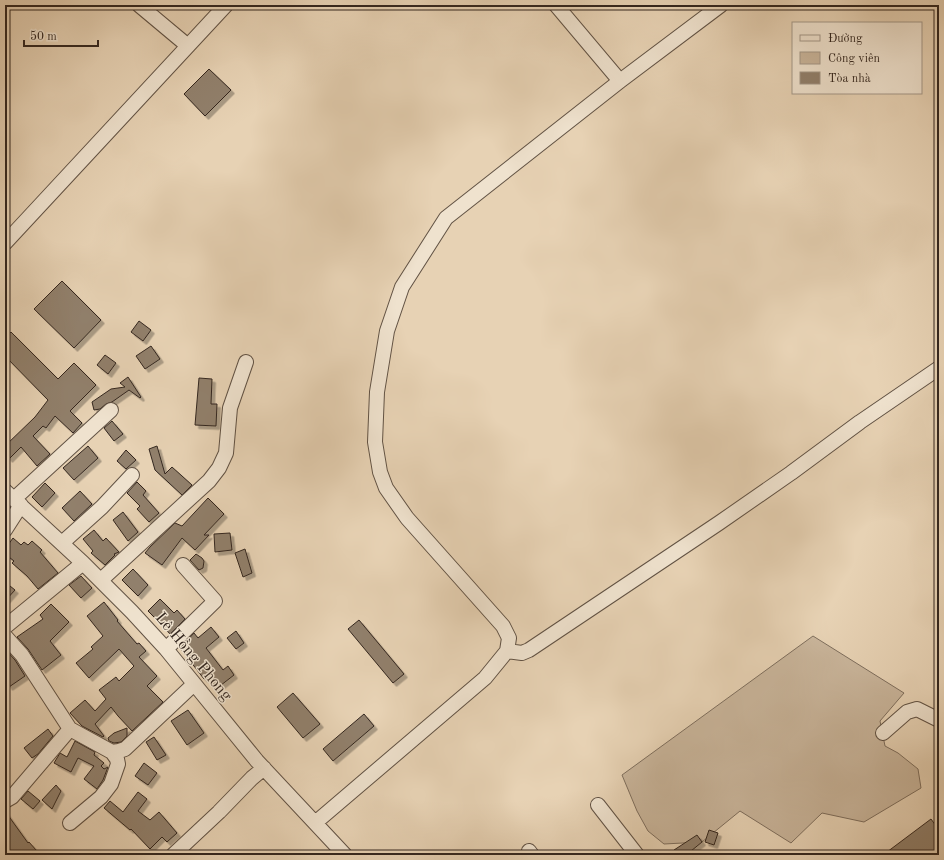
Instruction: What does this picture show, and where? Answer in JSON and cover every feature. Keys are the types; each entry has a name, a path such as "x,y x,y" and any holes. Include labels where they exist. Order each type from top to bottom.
{"street":[{"path":"139,5 188,46"},
{"path":"556,5 620,81"},
{"path":"314,823 485,678 507,651 510,638 504,626 407,518 386,488 382,477 375,442 377,392 387,331 402,287 446,218 620,81 721,5"},
{"path":"5,243 224,6"},
{"path":"101,580 209,481 219,468 226,453 230,408 246,362"},
{"path":"507,651 522,652 528,650 718,523 939,368"},
{"path":"5,530 13,498 111,410"},
{"path":"62,543 102,507 132,475"},
{"name":"Lê Hồng Phong","path":"13,498 101,580 166,649 264,768 344,855"},
{"path":"5,627 83,563"},
{"path":"166,649 215,601 183,565"},
{"path":"5,636 22,655 70,729 112,752 118,760 111,784 101,797 70,823"},
{"path":"112,752 125,749 194,684"},
{"path":"883,733 907,712 917,709 939,720"},
{"path":"5,801 12,797 70,729"},
{"path":"173,855 264,768"},
{"path":"598,805 637,855"}],"green space":[{"path":"813,636 904,693 880,721 885,746 898,753 918,769 921,788 864,822 822,813 791,843 740,811 702,842 664,844 648,831 637,811 622,775"}],"building":[{"path":"209,69 231,90 205,116 184,94"},
{"path":"62,281 101,320 74,348 34,309"},
{"path":"139,321 151,330 143,341 131,332"},
{"path":"11,332 58,379 74,363 96,385 70,411 82,423 73,433 55,416 46,428 43,426 33,436 50,454 37,466 21,447 9,459 5,454 5,446 35,417 48,400 5,356 5,338"},
{"path":"151,346 160,359 145,369 136,356"},
{"path":"105,355 116,363 108,374 97,365"},
{"path":"128,377 141,397 140,398 129,390 100,409 94,410 92,402 111,389 125,387 120,383"},
{"path":"199,378 212,379 211,404 217,404 216,426 195,425"},
{"path":"112,421 123,434 114,441 104,428"},
{"path":"88,446 98,458 74,480 63,468"},
{"path":"157,446 165,474 172,467 192,485 182,495 155,470 149,449"},
{"path":"126,450 136,460 126,469 117,461"},
{"path":"137,482 146,491 143,495 159,513 149,522 137,509 140,506 127,493"},
{"path":"45,483 55,493 42,507 32,497"},
{"path":"80,491 92,504 74,521 62,508"},
{"path":"208,498 224,514 204,535 209,535 195,550 182,538 162,565 145,553 175,523 182,526"},
{"path":"123,512 138,532 128,541 113,520"},
{"path":"94,530 103,541 106,538 119,552 114,554 115,555 105,565 91,553 93,551 83,539"},
{"path":"230,533 232,550 215,552 214,534"},
{"path":"13,538 21,545 24,542 28,545 32,541 42,550 40,552 58,573 38,589 27,576 12,563 14,561 5,554 5,549"},
{"path":"245,549 252,573 243,577 235,553"},
{"path":"196,554 204,561 203,568 199,570 190,560"},
{"path":"133,569 148,585 138,596 122,580"},
{"path":"81,576 92,588 81,598 69,585"},
{"path":"5,582 15,590 5,601"},
{"path":"160,599 174,613 177,610 185,619 170,634 148,611"},
{"path":"104,602 118,620 117,621 137,644 139,643 146,651 139,657 157,676 147,686 163,702 132,731 111,707 95,724 104,736 103,737 82,726 70,713 85,700 95,711 106,699 99,690 116,677 119,681 134,666 119,649 89,678 76,663 93,649 91,647 103,636 87,616"},
{"path":"51,604 69,622 50,641 61,655 42,670 28,649 17,637 43,619 40,615"},
{"path":"359,620 404,674 393,683 348,629"},
{"path":"211,627 219,637 206,648 223,670 228,666 234,675 216,689 207,677 204,679 180,648 194,633 198,638"},
{"path":"236,631 244,643 236,649 227,638"},
{"path":"5,649 15,660 25,676 9,687 5,680"},
{"path":"293,693 320,724 303,738 277,707"},
{"path":"188,710 204,733 187,745 171,721"},
{"path":"364,714 374,726 333,761 323,749"},
{"path":"127,728 127,736 121,742 114,743 109,741 108,738 114,733"},
{"path":"48,729 53,736 38,754 32,758 24,748"},
{"path":"154,737 166,755 157,760 146,742"},
{"path":"75,741 95,752 94,755 104,763 101,766 104,769 108,767 103,780 97,789 84,779 94,766 78,758 71,772 54,763 60,753 67,757"},
{"path":"144,763 157,773 148,785 135,776"},
{"path":"56,785 61,791 52,809 42,800"},
{"path":"28,791 40,801 33,809 21,799"},
{"path":"138,792 147,799 138,811 150,820 159,812 177,833 167,842 162,837 150,849 131,829 130,830 104,808 110,801 123,812"},
{"path":"5,811 28,843 29,842 36,850 30,855 5,855"},
{"path":"931,819 939,830 939,855 883,855"},
{"path":"709,830 718,833 714,845 705,842"},
{"path":"697,835 702,842 688,855 678,855 674,850"}]}
